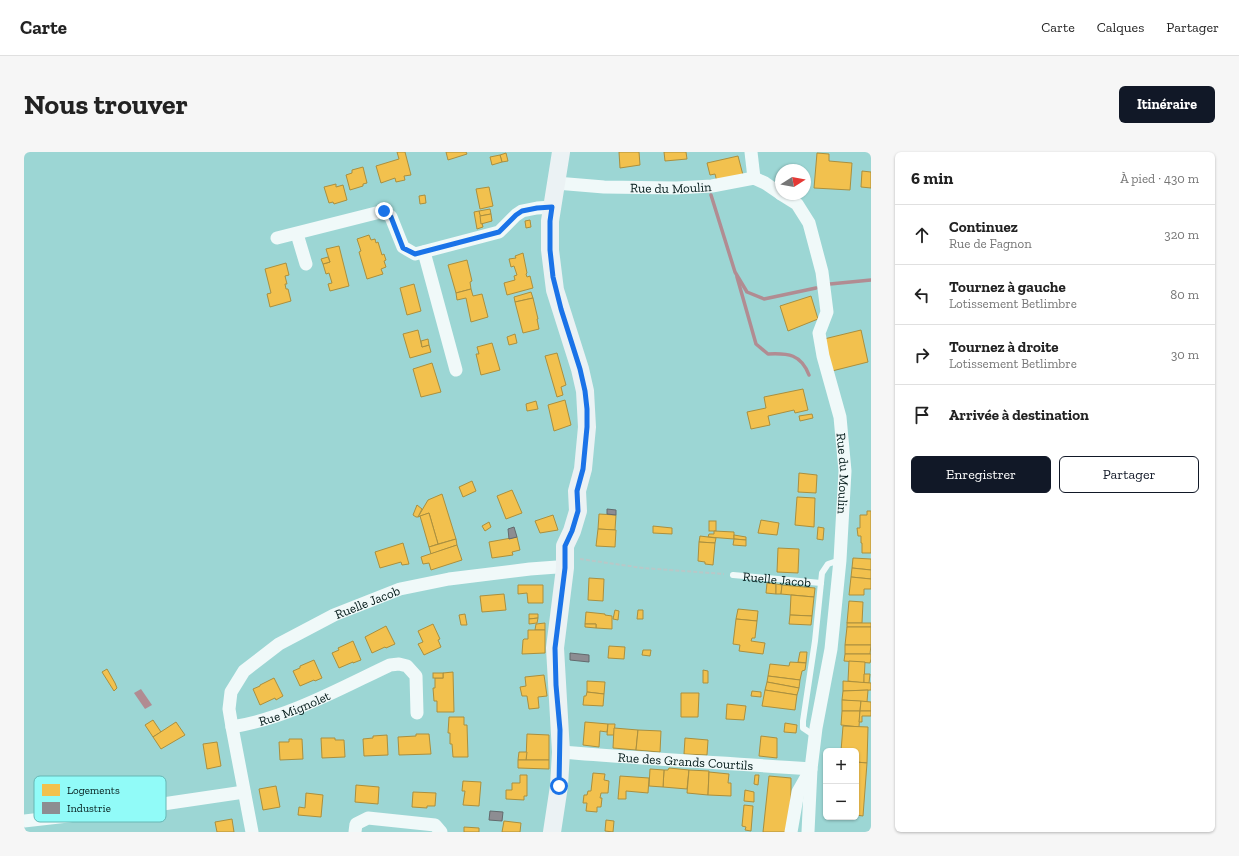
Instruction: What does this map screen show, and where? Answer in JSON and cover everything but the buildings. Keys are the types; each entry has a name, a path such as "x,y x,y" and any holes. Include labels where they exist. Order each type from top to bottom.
{"street":[{"path":"552,832 559,786 561,752 555,648 565,562 565,546 572,531 578,511 577,491 584,463 587,427 585,391 580,369 559,303 553,277 550,250 550,221 561,152"},
{"path":"750,152 754,178"},
{"name":"Rue du Moulin","path":"556,183 604,187 676,188 712,186 754,178 775,190"},
{"name":"Rue du Moulin","path":"791,200 797,204 809,223 822,272 827,312 819,333 822,356 840,417 845,471 840,560 831,649 810,769 808,832"},
{"path":"277,238 384,211 391,217 403,248 415,254 499,232 522,211 552,207"},
{"path":"297,234 306,264"},
{"path":"424,252 456,370"},
{"name":"Ruelle Jacob","path":"232,727 229,709 231,692 244,671 279,644 334,615 400,589 449,579 530,568 557,567 565,562"},
{"name":"Rue Mignolet","path":"232,727 253,724 288,712 390,665 399,664 407,666 416,676 417,712"},
{"path":"232,727 252,832"},
{"name":"Rue des Grands Courtils","path":"561,752 611,757 739,763 810,769"},
{"name":"Rue du Moulin","path":"791,832 798,792 810,769"},
{"path":"166,803 244,792"},
{"path":"355,832 356,824 368,818 435,825 440,832"},
{"path":"24,821 34,820"}],"lane":[{"path":"815,736 803,728 803,721 815,641 822,573 828,564 840,560"},
{"name":"Ruelle Jacob","path":"733,575 821,583"}],"path":[{"path":"565,562 733,575"}],"shaded area":[{"path":"141,689 152,705 145,709 134,693"}],"waterway":[{"path":"711,195 735,272 747,292 764,299 816,288"},
{"path":"737,277 756,344 768,354 793,356 802,363 809,375"},
{"path":"830,284 871,280"}],"route":[{"path":"384,211 391,217 403,248 415,254 499,232 522,211 552,207 549,237 553,277 561,309 580,369 587,409 586,444 583,469 577,491 578,511 572,531 565,546 565,568 555,648 561,752 559,786"}]}
